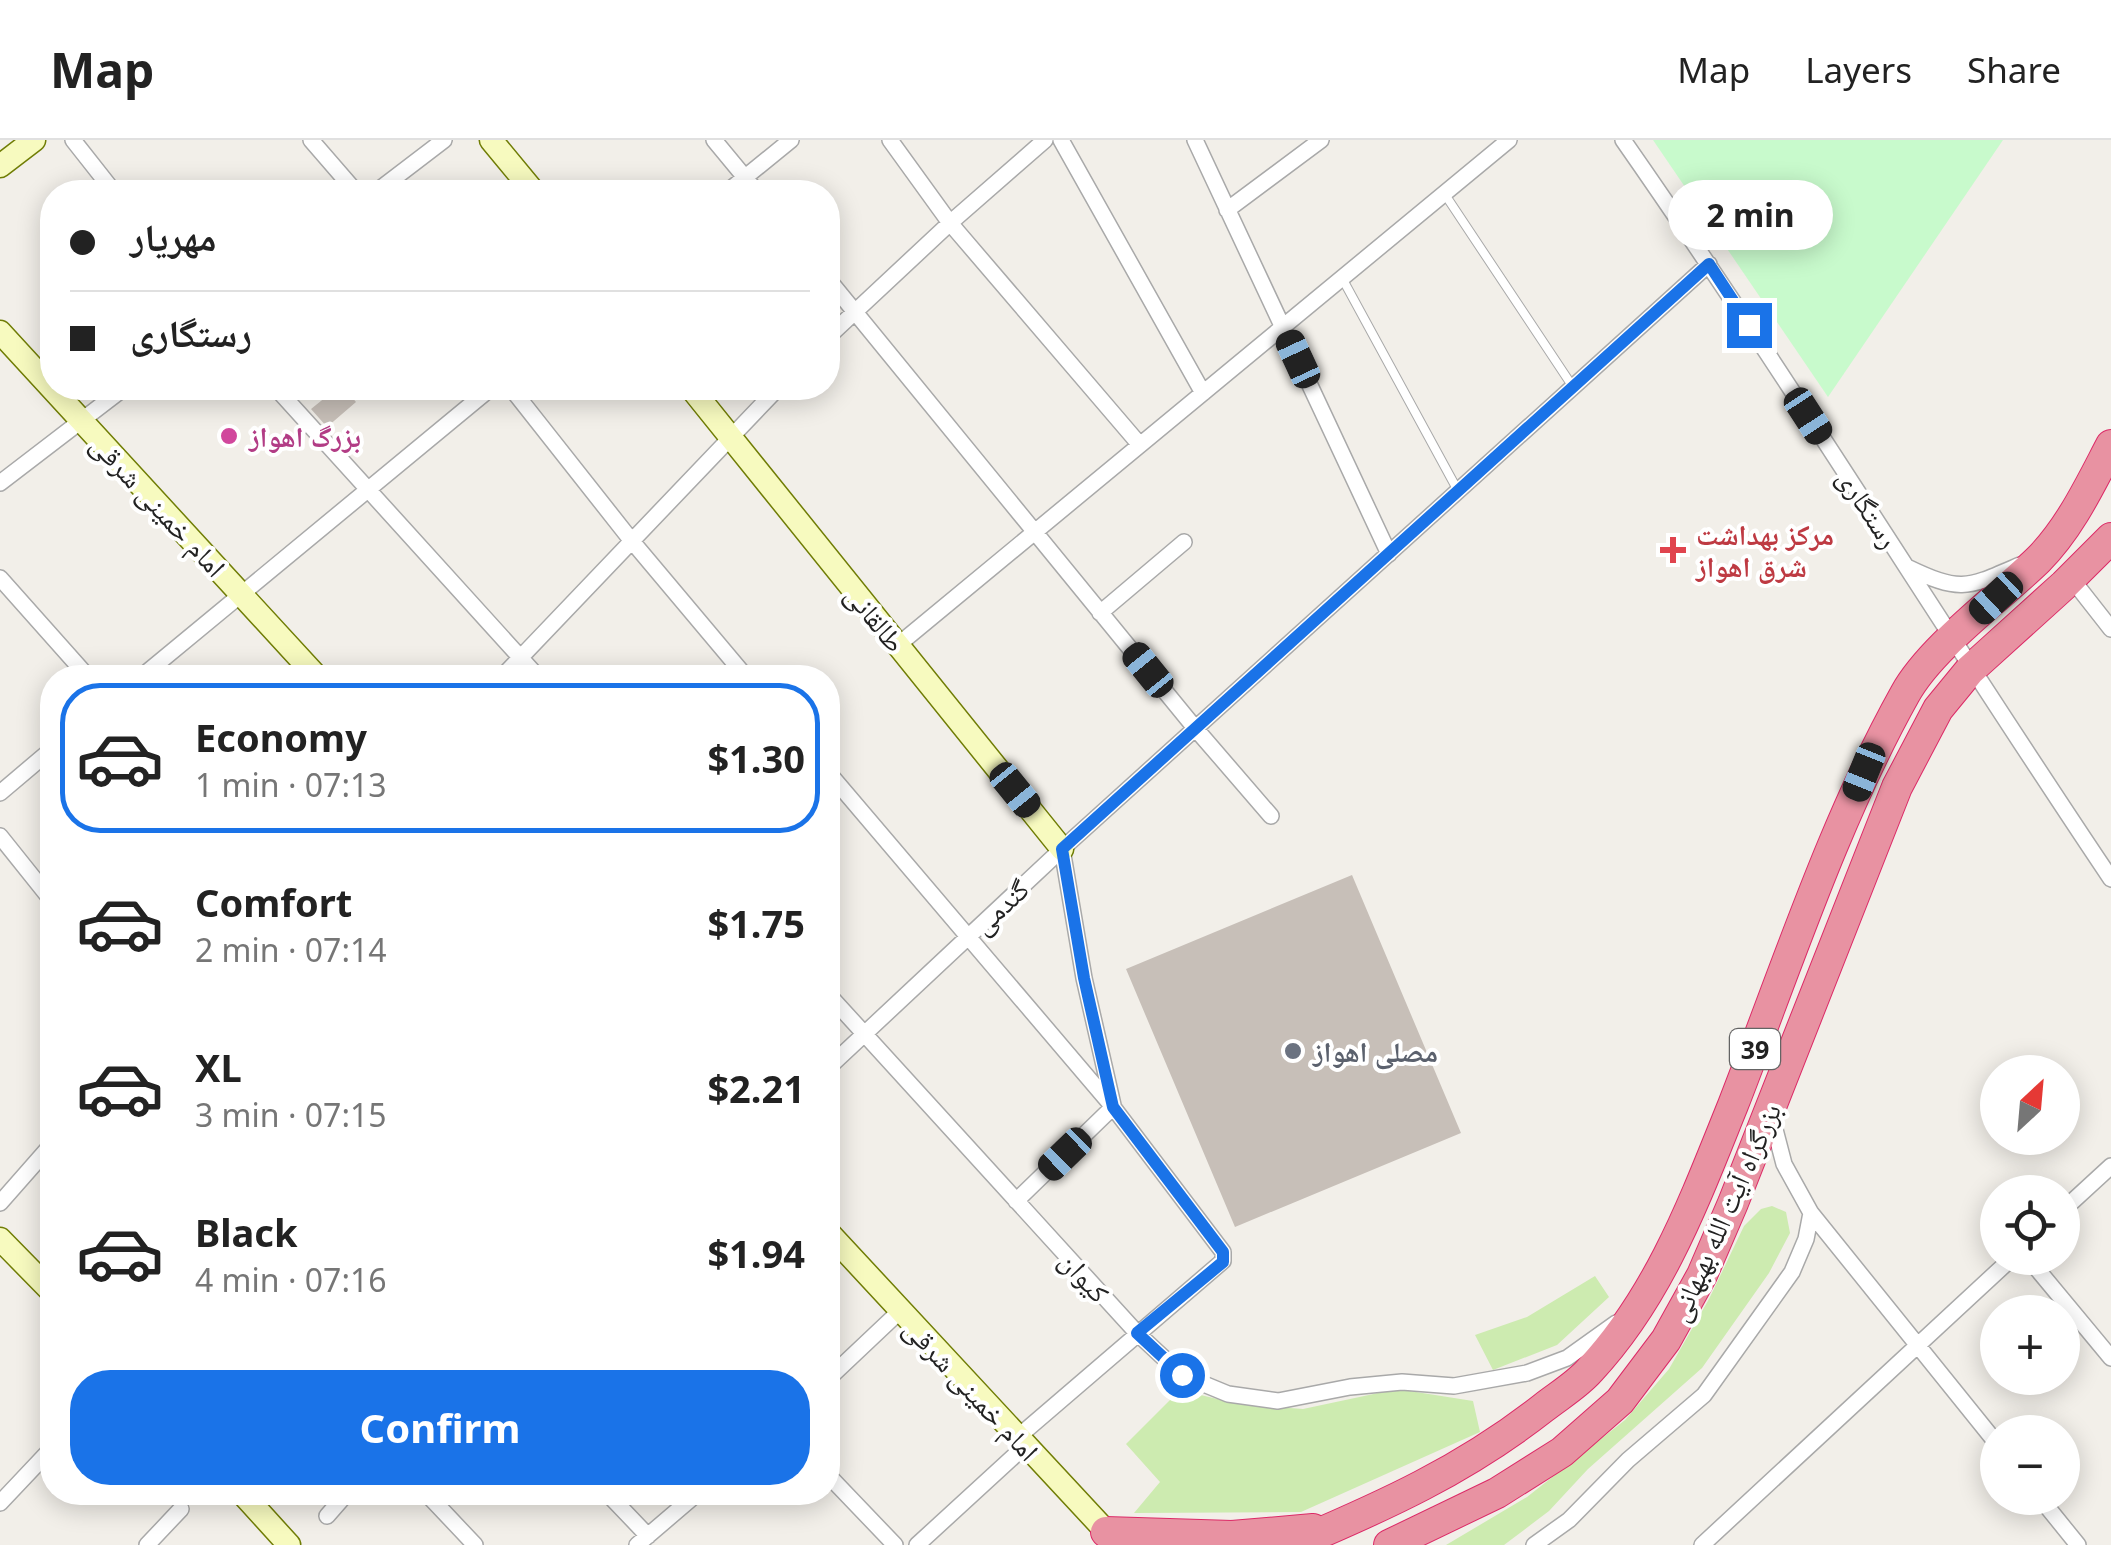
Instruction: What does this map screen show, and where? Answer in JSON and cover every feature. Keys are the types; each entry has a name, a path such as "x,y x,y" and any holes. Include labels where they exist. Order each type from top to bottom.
{"highway":[{"name":"بزرگراه آیت الله بهبهانی","path":"1292,1545 1471,1460 1589,1372 1639,1306 1669,1259 1700,1188 1864,772 1908,688 1951,640 2042,556 2072,518 2111,445"},
{"name":"بزرگراه آیت الله بهبهانی","path":"1389,1545 1497,1492 1562,1452 1620,1401 1666,1340 1702,1275 1898,787 1938,708 1970,670 2111,538"},
{"path":"1864,772 1898,787"},
{"path":"1112,1538 1290,1534 1345,1522"}],"main road":[{"path":"0,166 34,140"},
{"path":"491,140 524,180"},
{"name":"امام خمینی شرقی","path":"0,332 40,375"},
{"name":"امام خمینی شرقی","path":"63,400 306,665"},
{"name":"طالقانی","path":"700,400 1062,849"},
{"path":"0,1239 40,1280"},
{"name":"امام خمینی شرقی","path":"840,1245 1112,1538"},
{"path":"253,1505 289,1545"}],"street":[{"path":"73,140 105,180"},
{"path":"311,140 346,180"},
{"path":"392,180 444,140"},
{"path":"714,140 745,178"},
{"path":"742,180 791,140"},
{"path":"890,140 950,222 1140,445"},
{"path":"1015,140 1027,156"},
{"path":"840,325 1045,140"},
{"path":"1061,140 1203,393"},
{"path":"1195,140 1389,554"},
{"path":"1227,210 1321,140"},
{"path":"898,645 1508,140"},
{"name":"رستگاری","path":"1623,140 1709,264 1970,670 2111,879"},
{"name":"گندمی","path":"840,1057 1062,849 1709,264"},
{"path":"840,294 1271,816"},
{"path":"0,483 108,400"},
{"path":"287,400 527,665"},
{"path":"156,665 476,400"},
{"path":"520,400 737,665"},
{"path":"512,665 766,400"},
{"path":"1100,612 1184,542"},
{"path":"1907,567 1942,584 1963,586 2042,556"},
{"path":"2072,578 2111,629"},
{"path":"3,586 77,665"},
{"path":"0,793 40,760"},
{"path":"840,786 1113,1107 1224,1257 1223,1262 1137,1333 917,1545"},
{"path":"0,836 40,886"},
{"path":"1062,849 1084,978 1113,1107"},
{"name":"کیوان","path":"840,1007 1137,1333 1182,1375 1228,1394 1278,1401 1350,1387 1402,1382 1454,1386 1527,1374 1567,1358 1639,1306"},
{"path":"1016,1201 1113,1107"},
{"path":"1770,1109 1784,1164 1811,1213 1980,1423"},
{"path":"0,1203 40,1158"},
{"path":"2080,1194 2111,1166"},
{"path":"1534,1545 1569,1520 1628,1460 1704,1395 1792,1272 1811,1213"},
{"path":"1702,1545 1993,1275"},
{"path":"2042,1275 2111,1358"},
{"path":"840,1368 900,1312"},
{"path":"0,1503 40,1461"},
{"path":"840,1488 895,1545"},
{"path":"327,1516 337,1505"},
{"path":"437,1505 474,1545"},
{"path":"616,1505 643,1540 684,1505"},
{"path":"147,1545 181,1510"},
{"path":"2054,1515 2078,1545"}],"lane":[{"path":"1444,193 1573,388"},
{"path":"1342,278 1458,491"}],"green space":[{"path":"1653,140 2003,140 1828,397"},
{"path":"1772,1206 1786,1212 1790,1233 1769,1273 1702,1368 1588,1469 1549,1511 1504,1545 1446,1545 1527,1497 1625,1420 1669,1369 1744,1226 1761,1209"},
{"path":"1595,1276 1609,1297 1557,1345 1493,1370 1475,1335 1527,1317"},
{"path":"1397,1389 1473,1401 1480,1432 1301,1512 1134,1513 1160,1482 1126,1444 1180,1390 1238,1404 1303,1409"}],"building":[{"path":"322,400 356,402 327,427 311,409"},
{"name":"مصلی اهواز","path":"1352,875 1461,1133 1235,1227 1126,969"}],"place":[{"name":"بزرگ اهواز","path":"229,436"},
{"name":"مرکز بهداشت شرق اهواز","path":"1673,550"},
{"name":"مصلی اهواز","path":"1293,1051"}],"route":[{"path":"1182,1375 1137,1333 1223,1262 1223,1252 1113,1107 1084,978 1062,849 1709,264 1749,325"}]}
